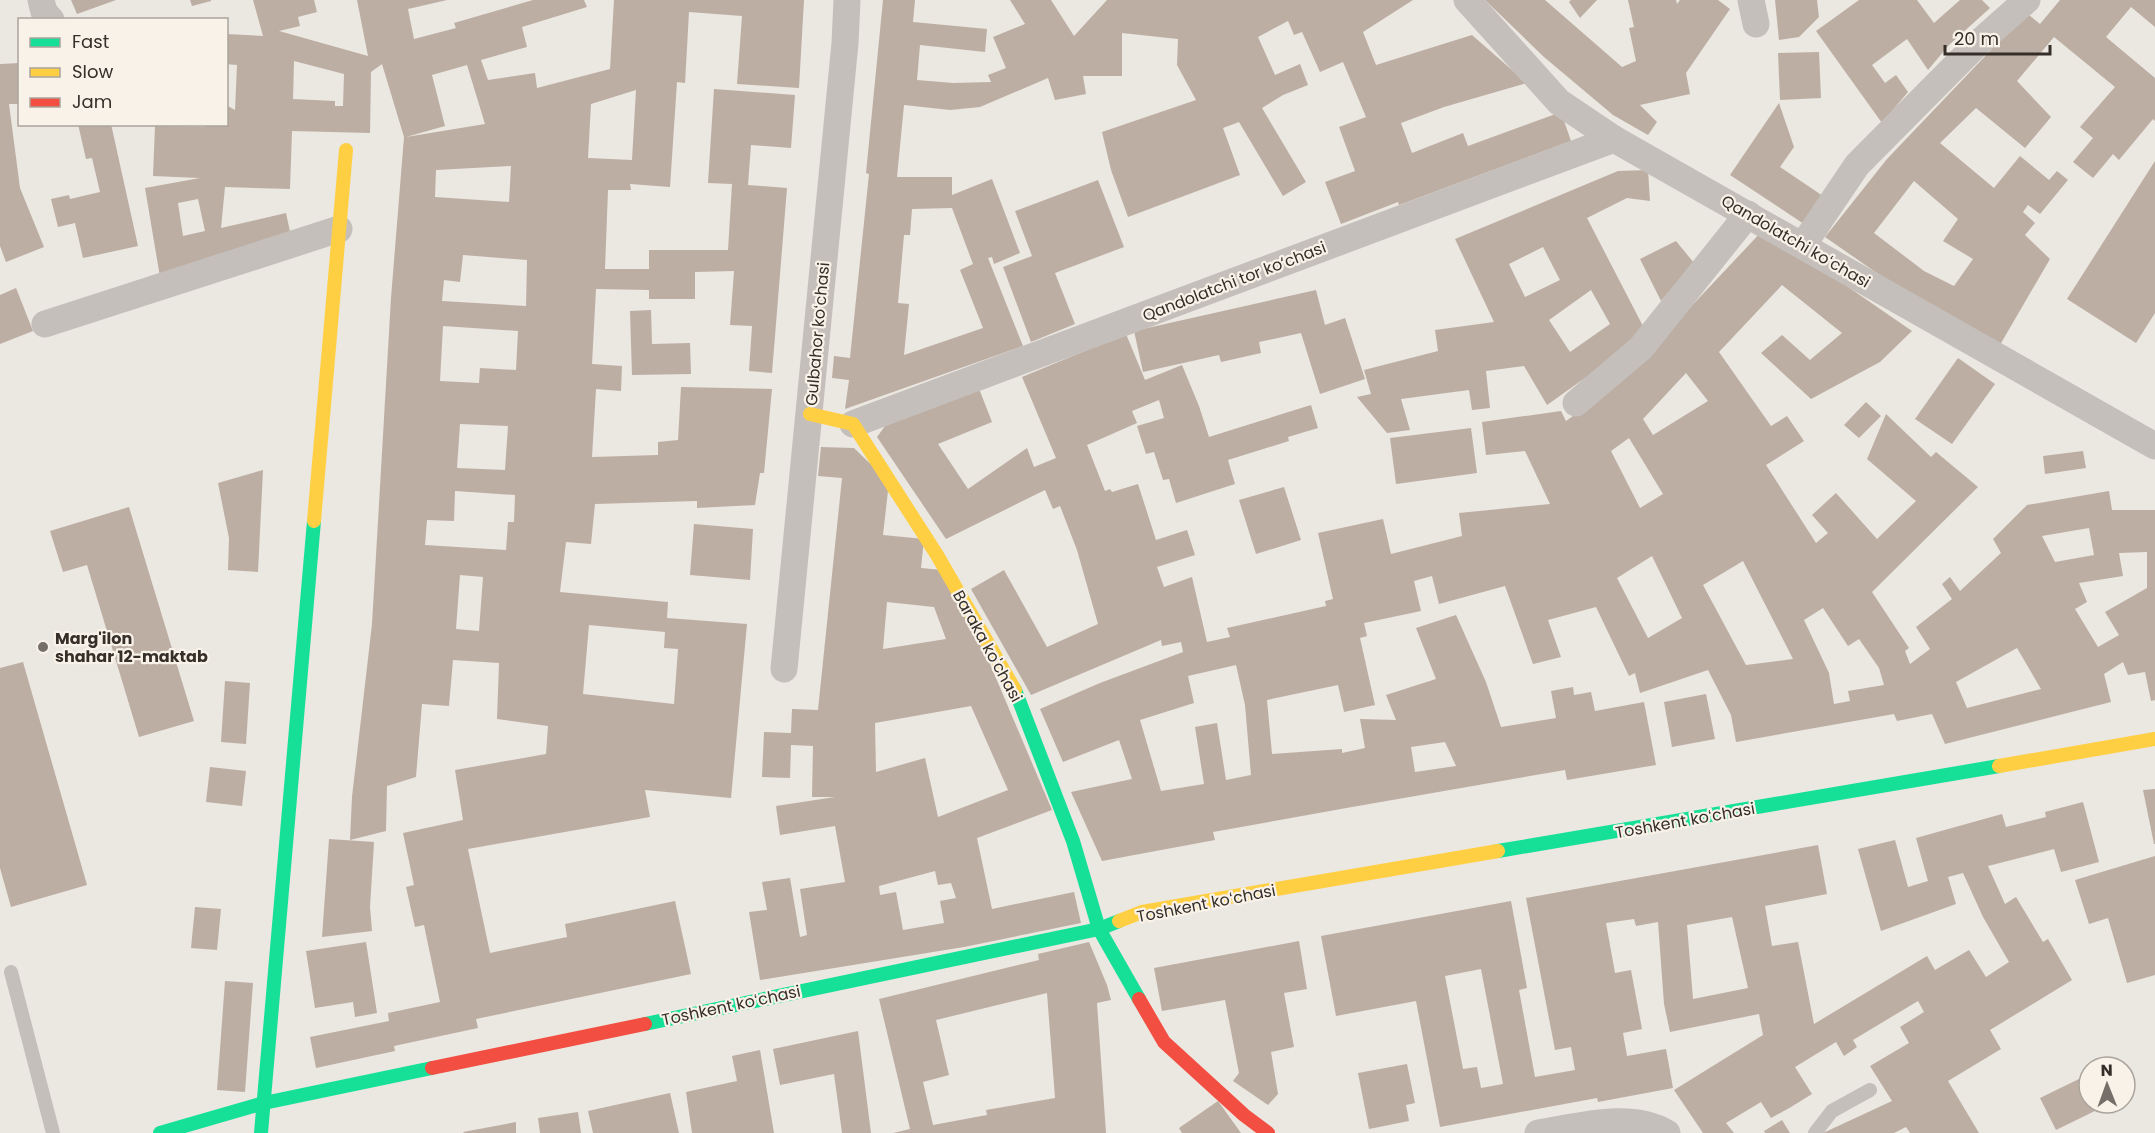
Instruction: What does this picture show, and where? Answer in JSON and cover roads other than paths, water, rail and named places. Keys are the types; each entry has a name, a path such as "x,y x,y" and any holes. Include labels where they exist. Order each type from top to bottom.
{"street":[{"path":"41,0 44,12 49,18"},
{"name":"Gulbahor koʻchasi","path":"784,669 845,43 847,0"},
{"name":"Qandolatchi koʻchasi","path":"1467,0 1559,102 1614,139 2155,446"},
{"path":"1803,245 1857,165 1975,46 2027,0"},
{"name":"Qandolatchi tor ko‘chasi","path":"853,424 1614,139"},
{"path":"261,1133 346,150"},
{"path":"1576,404 1641,348 1748,214"},
{"path":"45,324 339,229"},
{"path":"810,414 853,424"},
{"name":"Baraka ko'chasi","path":"853,424 937,555 1013,684 1073,841 1099,929 1164,1042 1244,1115 1268,1133"},
{"name":"Toshkent koʻchasi","path":"160,1133 264,1102 1099,929 1142,912 2155,739"},
{"path":"1538,1133 1605,1123 1655,1126 1667,1133"}],"lane":[{"path":"11,972 53,1133"},
{"path":"1815,1133 1832,1112 1870,1090"}],"place":[{"name":"Marg'ilon shahar 12-maktab","path":"43,647"}]}
